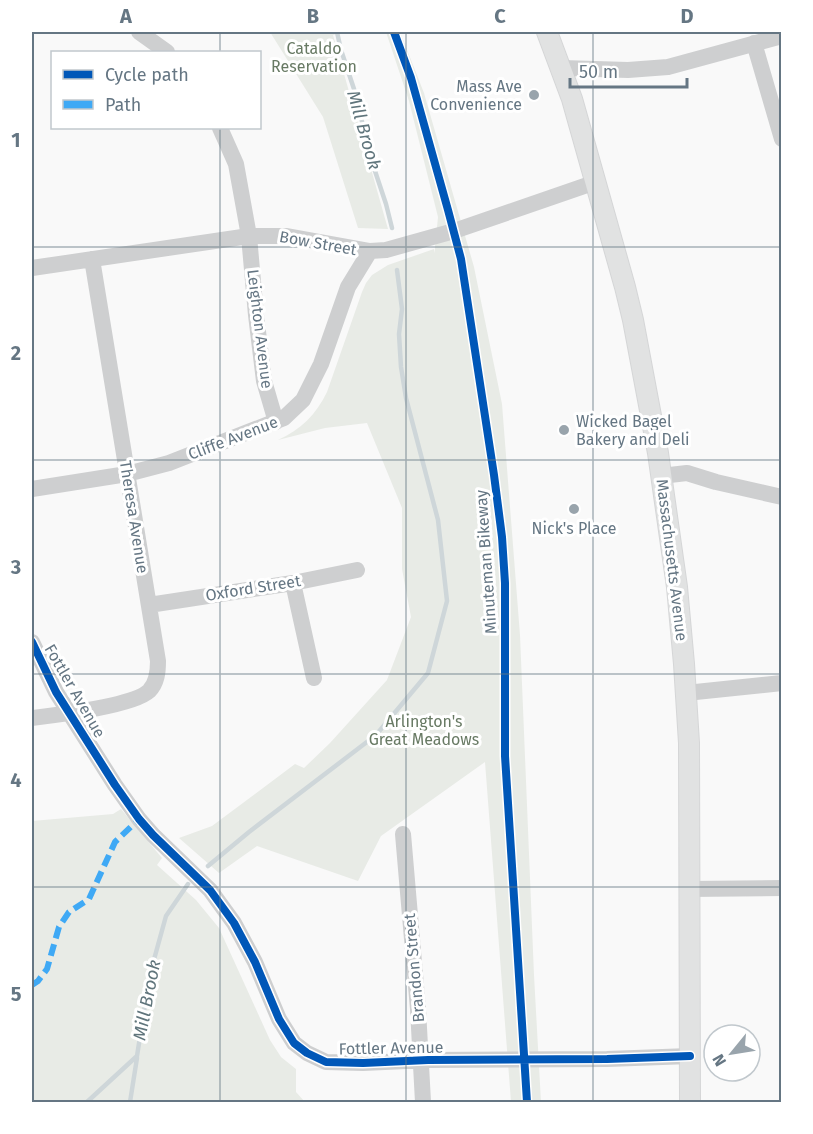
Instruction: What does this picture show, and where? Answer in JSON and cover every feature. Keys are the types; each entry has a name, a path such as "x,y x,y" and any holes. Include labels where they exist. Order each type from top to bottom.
{"main road":[{"name":"Massachusetts Avenue","path":"547,32 572,99 633,320 661,476 677,587 688,743 690,1102"}],"street":[{"path":"140,32 166,51"},
{"path":"562,68 628,70 668,67 782,36"},
{"path":"754,44 782,140"},
{"name":"Leighton Avenue","path":"220,129 236,164 249,236 264,381 276,422"},
{"name":"Bow Street","path":"32,268 249,236 287,236 370,251 386,250 421,241 596,182"},
{"name":"Cliffe Avenue","path":"32,489 127,474 169,463 284,418 303,400 321,364 348,287 370,251"},
{"name":"Theresa Avenue","path":"32,718 128,701 148,692 158,673 158,661 92,259"},
{"path":"661,476 687,473 782,497"},
{"name":"Oxford Street","path":"149,605 357,570"},
{"path":"293,582 314,678"},
{"name":"Fottler Avenue","path":"32,642 56,692 139,819 210,890 234,923 255,962 279,1019 294,1043 307,1053 326,1062 363,1063 690,1056"},
{"path":"686,693 782,683"},
{"name":"Brandon Street","path":"403,834 417,997 423,1102"},
{"path":"688,889 782,888"}],"green space":[{"name":"Cataldo Reservation","path":"270,32 352,32 333,35 388,229 358,228 323,117"},
{"name":"Arlington's Great Meadows","path":"386,32 400,32 424,93 474,267 502,404 520,635 541,1102 511,1102 485,762 381,836 358,881 257,846 219,873 179,838 212,826 295,764 304,768 387,680 411,617 402,569 402,508 367,423 325,428 278,440 307,421 323,400 362,292 372,275 388,265 434,249 435,253 438,217 409,101"},
{"path":"121,809 162,858 157,865 196,900 219,928 270,1040 281,1057 296,1069 296,1092 305,1102 32,1102 32,821 113,814"}],"waterway":[{"name":"Mill Brook","path":"337,32 392,228"},
{"path":"208,866 376,735 428,673 447,601 438,520 406,398 401,367 399,334 402,309 397,270"},
{"name":"Mill Brook","path":"87,1102 137,1056 150,974 166,916 188,884"},
{"path":"130,1102 137,1058"}],"marked path":[{"path":"32,985 47,969 59,927 69,912 89,899 115,842 139,819"}],"cycle path":[{"name":"Minuteman Bikeway","path":"394,32 411,78 461,259 502,537 505,583 505,756 527,1102"},
{"path":"32,642 56,692 139,819 210,890 234,923 255,962 279,1019 294,1043 307,1053 326,1062 363,1063 690,1056"}],"place":[{"name":"Mass Ave Convenience","path":"534,95"},
{"name":"Wicked Bagel Bakery and Deli","path":"564,430"},
{"name":"Nick's Place","path":"574,509"}]}
